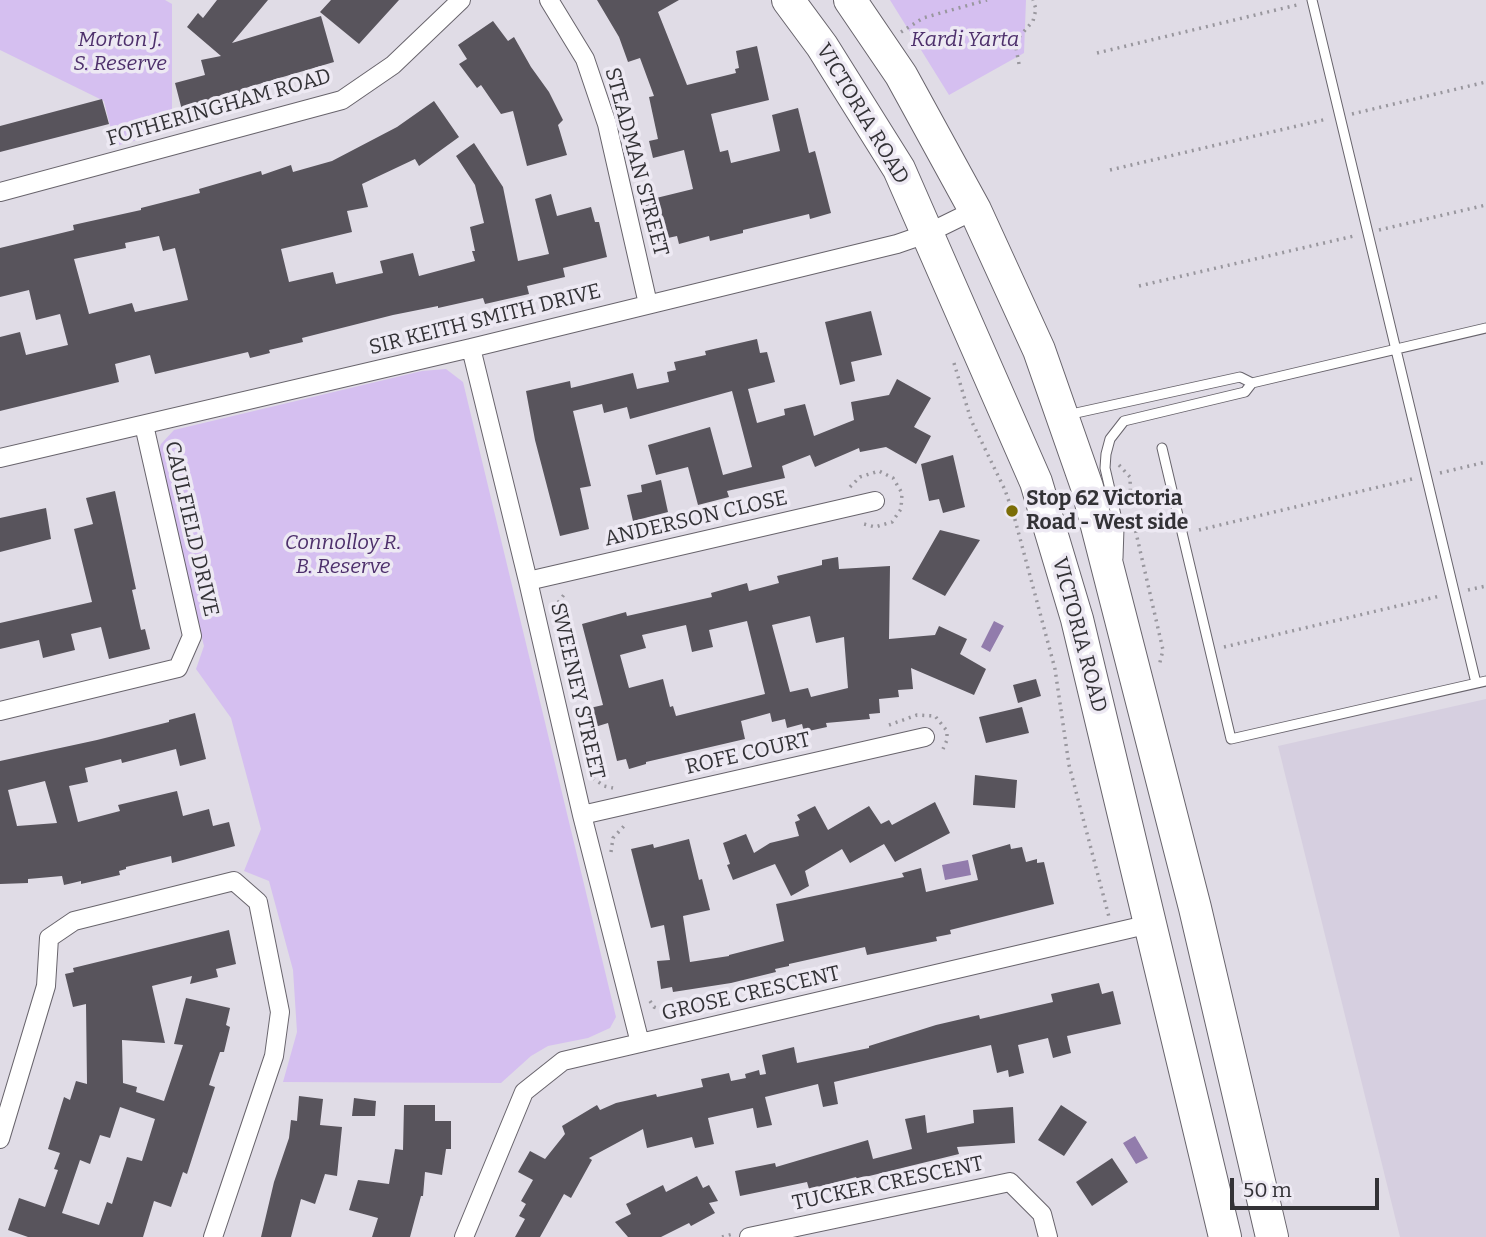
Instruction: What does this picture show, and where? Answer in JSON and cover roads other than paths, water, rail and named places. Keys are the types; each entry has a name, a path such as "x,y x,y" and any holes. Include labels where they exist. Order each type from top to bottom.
{"highway":[{"name":"VICTORIA ROAD","path":"788,0 822,46 899,169 1036,482 1077,619 1225,1237"},
{"name":"VICTORIA ROAD","path":"850,0 901,75 975,210 1038,350 1087,487 1195,908 1272,1237"},
{"path":"1036,482 1062,416"}],"street":[{"name":"FOTHERINGHAM ROAD","path":"0,192 342,100 393,65 461,0"},
{"name":"STEADMAN STREET","path":"549,0 585,59 607,124 648,304"},
{"name":"SIR KEITH SMITH DRIVE","path":"0,458 471,348 897,244 926,234 975,210"},
{"name":"SWEENEY STREET","path":"471,348 582,815 640,1043"},
{"name":"CAULFIELD DRIVE","path":"0,711 178,668 192,636 144,425"},
{"name":"ANDERSON CLOSE","path":"528,581 875,501"},
{"name":"ROFE COURT","path":"582,815 925,737"},
{"path":"0,1139 46,986 49,939 74,920 234,881 258,902 280,1012 274,1056 213,1237"},
{"name":"GROSE CRESCENT","path":"464,1237 524,1092 563,1061 1108,920 1150,924"},
{"name":"TUCKER CRESCENT","path":"750,1237 1010,1182 1042,1214 1048,1237"}],"lane":[{"path":"1162,448 1231,739 1481,682 1454,593 1312,1"},
{"path":"1116,601 1119,527 1105,468 1110,439 1124,422 1245,392 1252,383 1486,328"},
{"path":"1062,416 1240,377 1252,383"}],"place":[{"name":"Stop 62 Victoria Road - West side","path":"1012,511"}],"park label":[{"name":"Kardi Yarta","path":"965,40"},
{"name":"Morton J. S. Reserve","path":"120,52"},
{"name":"Connolloy R. B. Reserve","path":"343,555"}]}
